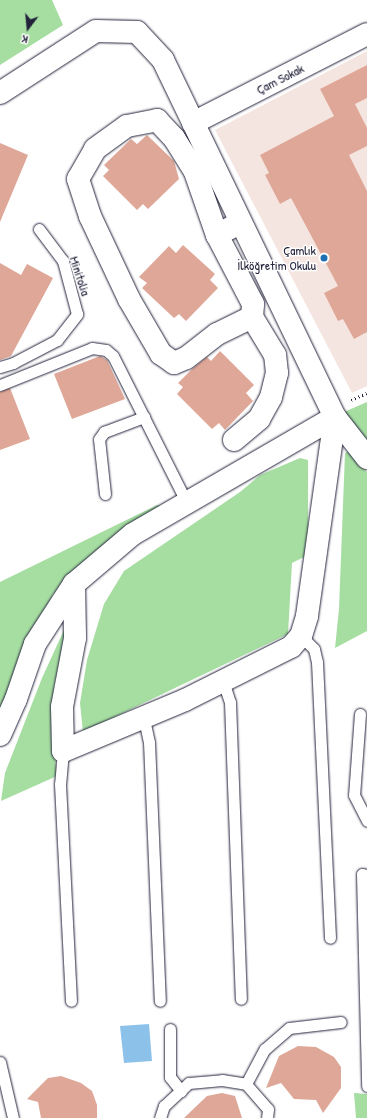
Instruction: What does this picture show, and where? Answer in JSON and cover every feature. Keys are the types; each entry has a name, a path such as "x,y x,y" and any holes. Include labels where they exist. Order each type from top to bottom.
{"street":[{"path":"0,93 96,31 137,32 163,60 240,223 335,416 367,458"},
{"name":"Çam Sokak","path":"193,123 367,34"},
{"path":"234,440 259,419 271,397 277,373 275,354 252,317 253,304 217,235 195,172 174,138 157,120 127,126 95,149 78,179 90,216 129,299 161,354 174,363 186,358 217,334 252,317"},
{"path":"217,235 240,223"},
{"path":"0,735 16,699 35,644 74,584 133,534 335,416"},
{"path":"74,584 75,638 62,707 63,751 144,719 291,647 301,636 307,616 335,416"}],"lane":[{"name":"Minitolia","path":"0,367 14,363 57,340 77,314 63,261 39,230"},
{"path":"0,385 99,348 113,356 187,503"},
{"path":"105,494 99,439 104,432 144,417"},
{"path":"301,636 314,649 317,662 330,938"},
{"path":"223,681 230,702 241,999"},
{"path":"360,714 354,795 367,821"},
{"path":"144,719 149,742 160,1001"},
{"path":"63,751 60,784 71,1001"},
{"path":"367,875 362,874 367,1086"},
{"path":"246,1084 265,1049 289,1028 341,1022"},
{"path":"170,1029 170,1077 181,1091"},
{"path":"0,1062 13,1118"},
{"path":"160,1118 164,1106 189,1083 222,1080 246,1084 268,1109 267,1118"}],"shaded area":[{"name":"Çamlık İlköğretim Okulu","path":"367,51 367,386 352,393 215,130"}],"green space":[{"path":"0,0 52,0 63,25 0,65"},
{"path":"367,402 367,441 344,412"},
{"path":"349,451 367,472 367,631 335,648 339,609 345,453"},
{"path":"300,458 308,460 308,555 292,563 288,634 83,732 80,703 87,660 104,604 124,571 240,492 260,475"},
{"path":"157,505 171,507 82,566 53,594 0,708 0,582"},
{"path":"69,619 54,686 52,727 57,776 1,801 5,773 42,678"},
{"path":"354,1093 367,1094 367,1118 356,1118"}],"water":[{"path":"149,1024 152,1061 124,1063 120,1026"}],"building":[{"path":"367,65 367,98 355,104 367,128 367,146 349,155 367,191 367,332 354,339 343,319 338,321 324,293 338,286 291,198 280,204 265,175 269,173 260,155 334,116 320,89"},
{"path":"147,135 174,161 179,179 148,209 143,204 137,210 103,176 109,170 104,165 131,139 137,144"},
{"path":"0,143 28,155 0,222"},
{"path":"183,245 215,274 210,280 218,288 186,321 179,314 174,318 142,288 147,283 139,277 169,246 176,253"},
{"path":"0,263 21,275 27,264 53,278 11,356 0,360"},
{"path":"220,351 254,385 246,393 253,401 225,430 219,423 212,429 177,394 183,387 178,383 192,369 207,357 211,361"},
{"path":"100,356 107,360 125,399 72,419 54,374"},
{"path":"10,388 30,439 0,450 0,392"},
{"path":"298,1046 316,1047 334,1057 341,1067 341,1088 323,1113 316,1100 294,1099 281,1083 266,1088 279,1056"},
{"path":"61,1076 81,1083 92,1091 97,1105 97,1118 41,1118 38,1102 27,1099 48,1078"},
{"path":"222,1093 235,1096 242,1118 184,1118 207,1096"}],"place":[{"name":"Çamlık İlköğretim Okulu","path":"324,258"}]}
